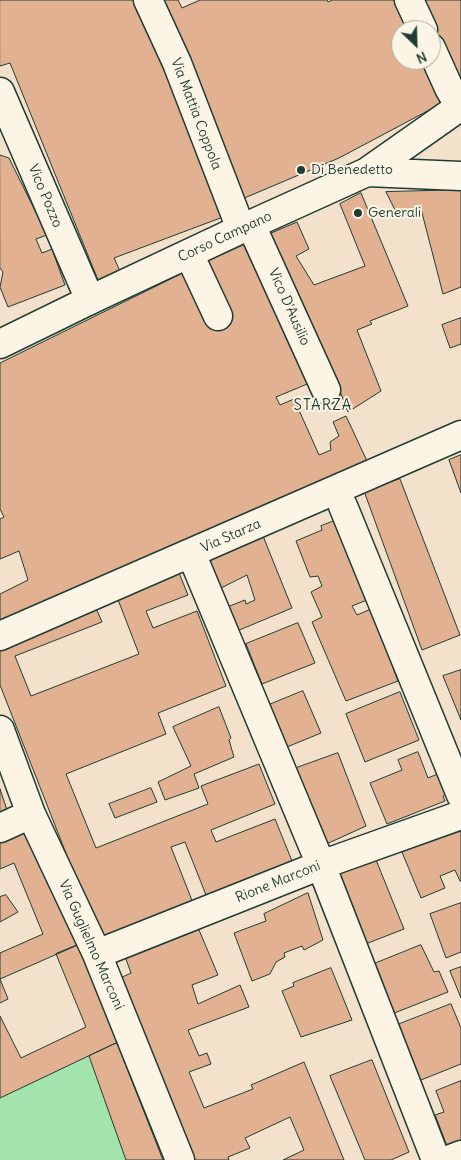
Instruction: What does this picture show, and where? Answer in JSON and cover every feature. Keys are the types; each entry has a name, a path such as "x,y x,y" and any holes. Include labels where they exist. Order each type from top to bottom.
{"street":[{"name":"Via Mattia Coppola","path":"148,0 177,62 246,227"},
{"path":"409,0 418,20"},
{"path":"367,172 460,106 441,68"},
{"name":"Vico Pozzo","path":"0,92 90,300"},
{"name":"Corso Campano","path":"0,344 90,300 367,172 461,176"},
{"name":"Vico D'Ausilio","path":"246,227 326,390"},
{"path":"189,254 218,316"},
{"name":"Via Starza","path":"0,636 461,435"},
{"path":"343,506 461,795"},
{"path":"191,553 321,865 436,1160"},
{"name":"Via Guglielmo Marconi","path":"0,730 31,814 97,954 180,1160"},
{"path":"0,828 31,814"},
{"name":"Rione Marconi","path":"97,954 321,865 461,814"},
{"path":"448,1160 461,1155"}],"green space":[{"path":"89,1056 126,1160 0,1160 0,1098"}],"building":[{"path":"0,0 138,0 223,217 114,258 120,271 98,280 10,63 0,66"},
{"path":"158,0 178,0 182,8 200,0 327,0 328,2 332,0 401,0 411,20 391,20 391,70 435,70 450,99 339,158 235,202"},
{"path":"419,0 461,0 461,86 441,50 441,20 426,20"},
{"path":"0,155 9,158 47,235 36,239 42,253 52,249 65,285 8,307 0,287 3,272 0,268"},
{"path":"461,190 461,287 443,294 421,209 398,216 386,192"},
{"path":"361,193 408,306 370,321 372,324 357,330 381,391 348,412 336,381 264,236 297,222 309,249 296,256 314,285 365,266 340,204"},
{"path":"253,241 312,382 276,397 280,405 294,399 319,455 331,450 330,442 339,436 333,422 346,416 367,461 0,626 0,594 28,580 19,551 0,559 0,519 4,517 0,509 0,363 201,264"},
{"path":"461,318 461,344 450,348 442,325"},
{"path":"461,455 461,493 449,460"},
{"path":"400,479 460,635 422,650 364,491"},
{"path":"340,519 372,598 352,606 357,615 371,609 398,681 346,701 312,622 322,617 311,592 322,586 318,576 310,577 296,541 322,530 321,526"},
{"path":"263,536 292,608 237,631 227,607 245,600 246,604 255,600 247,575 217,590 207,564 225,550"},
{"path":"179,573 188,595 146,611 153,628 197,611 226,686 158,713 166,734 66,774 96,848 208,804 201,786 259,764 275,804 211,830 216,842 275,819 292,861 206,895 185,842 171,847 193,903 100,940 0,685 0,644 95,606 102,622 15,656 31,696 139,654 117,597"},
{"path":"298,623 315,663 262,684 246,644"},
{"path":"461,670 461,720 443,676"},
{"path":"303,691 321,733 282,749 264,707"},
{"path":"400,692 419,740 365,762 346,714"},
{"path":"219,707 231,738 229,740 234,757 194,774 199,788 165,800 158,782 191,766 173,727"},
{"path":"418,752 428,778 440,773 448,793 443,796 445,801 387,824 370,783 402,770 398,760"},
{"path":"338,753 366,826 322,846 291,770"},
{"path":"151,788 157,802 115,818 109,804"},
{"path":"0,789 10,819 0,824"},
{"path":"26,828 80,944 0,979 0,953 43,934 14,863 0,869 0,838"},
{"path":"461,829 461,881 455,870 440,876 445,888 421,898 399,845"},
{"path":"374,855 404,929 363,945 332,871"},
{"path":"308,893 323,940 304,950 302,946 284,953 285,957 276,962 270,974 252,981 234,933 266,921 264,914"},
{"path":"6,895 18,912 0,922 0,897"},
{"path":"461,903 461,952 446,958 430,914"},
{"path":"199,930 218,975 192,985 198,1004 240,985 249,1007 188,1030 199,1056 207,1053 211,1064 189,1072 204,1108 253,1089 251,1085 304,1062 344,1160 283,1160 304,1150 290,1117 245,1138 250,1148 228,1157 229,1160 192,1160 118,979 131,973 126,959"},
{"path":"80,944 120,1041 0,1098 0,1016 21,1058 86,1027 56,954"},
{"path":"421,945 434,972 439,971 448,992 389,1015 369,966"},
{"path":"461,967 461,998 450,971"},
{"path":"331,968 352,1020 301,1037 282,991 294,986 293,983"},
{"path":"0,979 8,999 0,1003"},
{"path":"451,1004 461,1028 461,1064 416,1082 392,1027"},
{"path":"117,1043 163,1160 126,1160 89,1056"},
{"path":"372,1060 409,1152 391,1160 365,1160 330,1076"},
{"path":"461,1081 461,1140 447,1146 435,1115 444,1112 436,1091"}],"place":[{"name":"Di Benedetto","path":"301,170"},
{"name":"Generali","path":"358,213"}],"district":[{"name":"STARZA","path":"323,406"}]}
